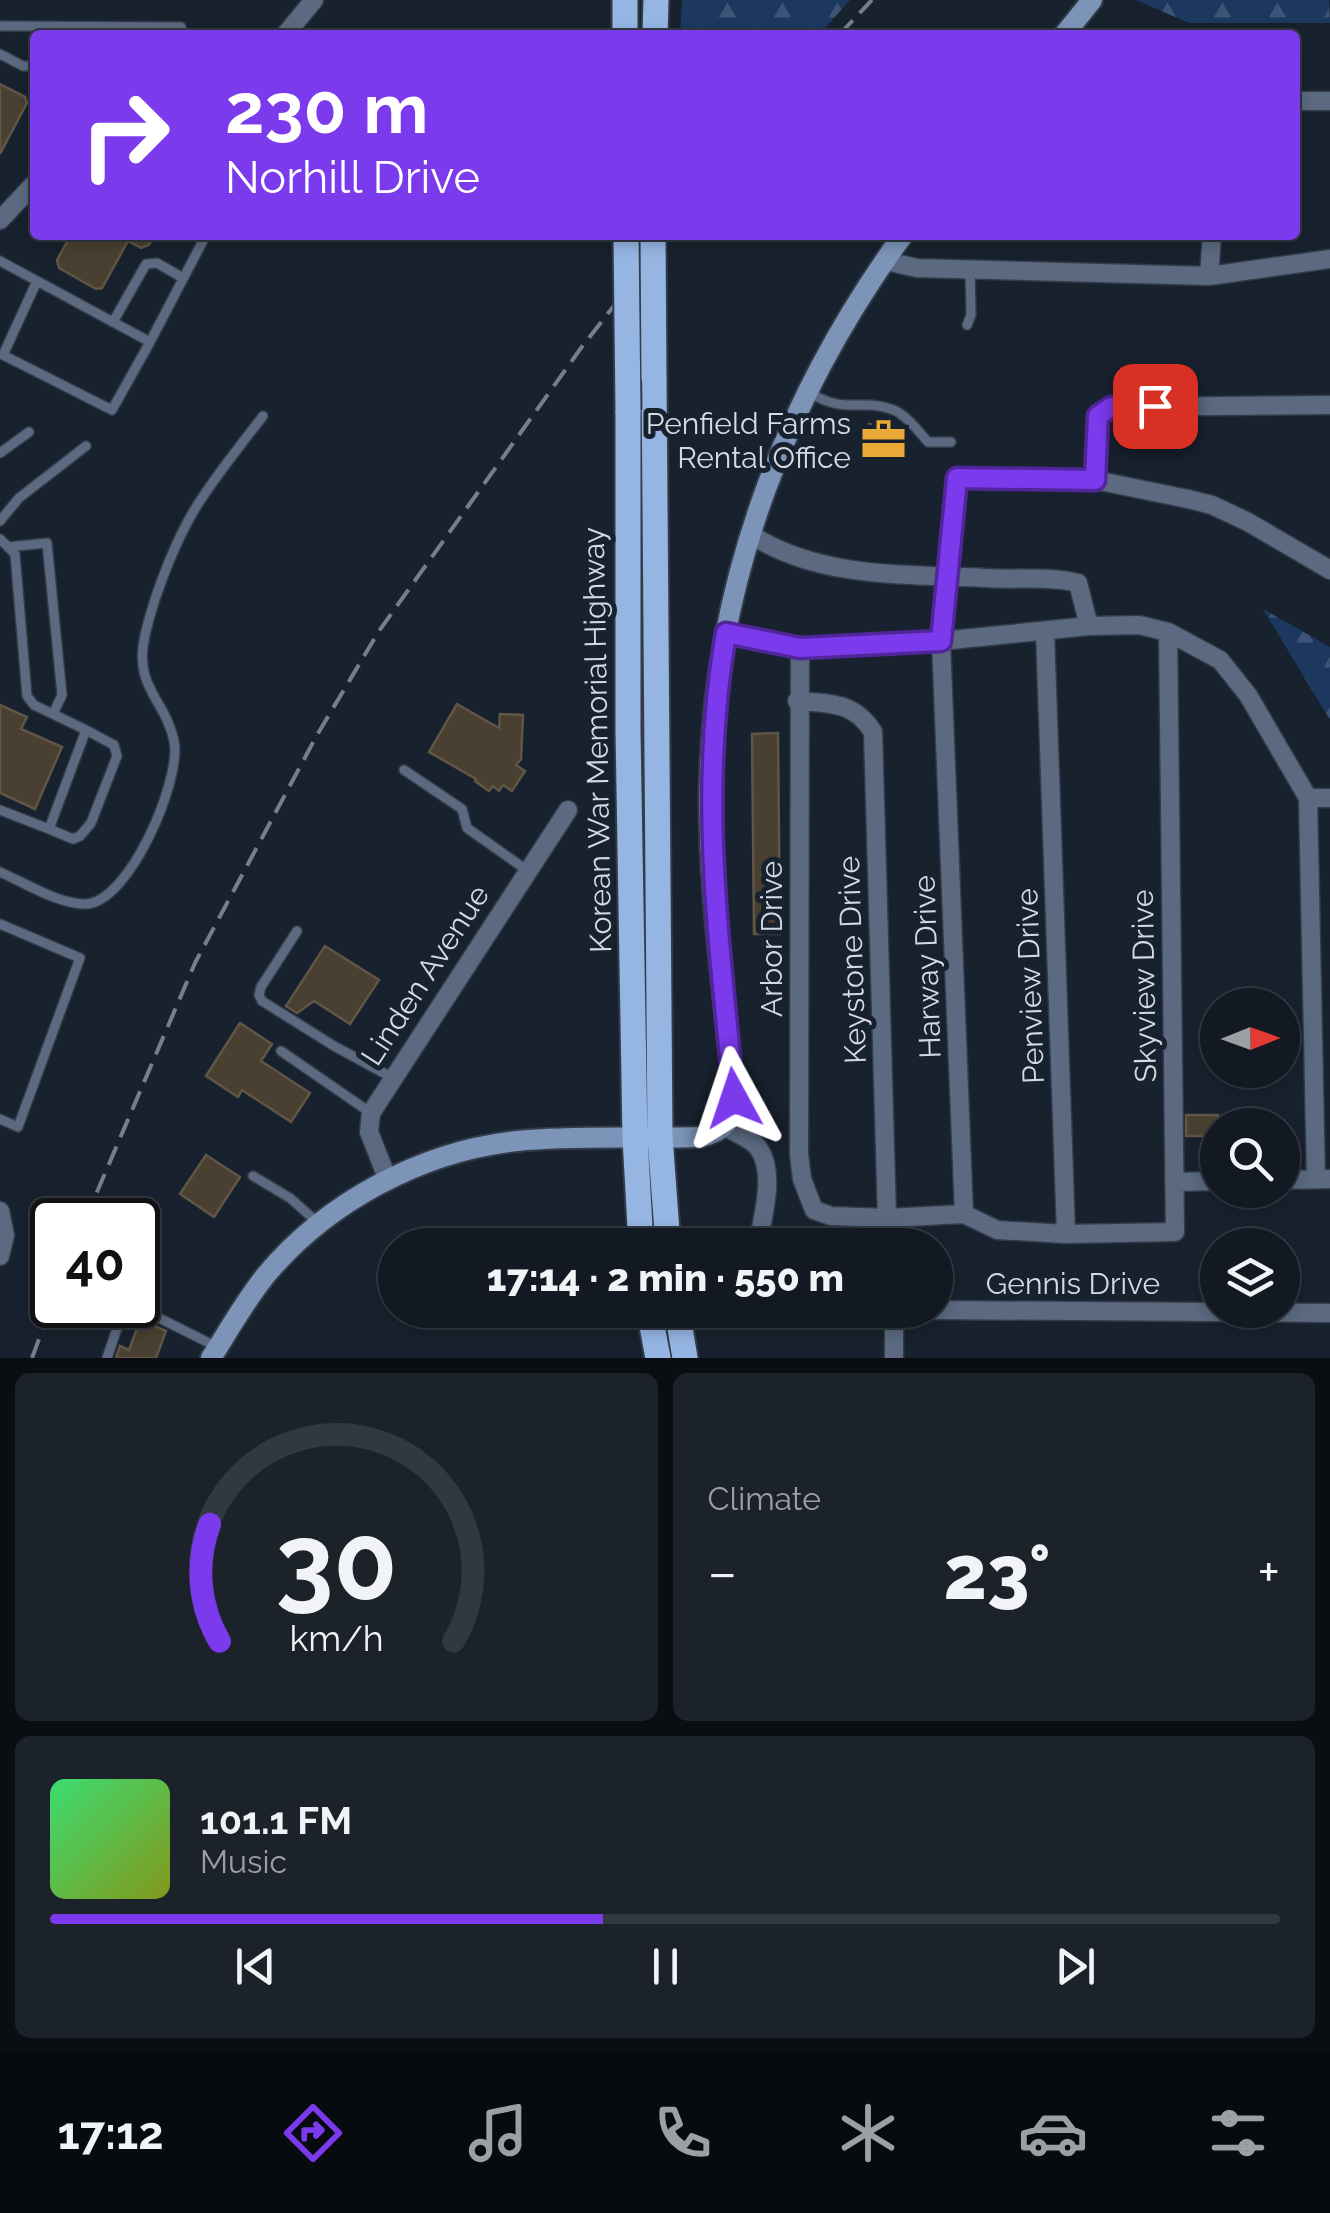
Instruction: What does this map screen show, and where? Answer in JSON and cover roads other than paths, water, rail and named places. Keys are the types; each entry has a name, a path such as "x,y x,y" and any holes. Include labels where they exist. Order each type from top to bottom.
{"main road":[{"path":"625,0 625,30"},
{"path":"655,30 656,0"},
{"name":"Korean War Memorial Highway","path":"626,240 628,731 648,1138 665,1228"},
{"name":"Korean War Memorial Highway","path":"642,1228 648,1138 653,240"},
{"path":"653,1328 658,1358"},
{"path":"680,1328 685,1358"}],"street":[{"path":"290,30 314,0"},
{"path":"1073,30 1092,0"},
{"path":"1300,101 1330,101"},
{"path":"0,220 30,188"},
{"path":"214,1353 266,1276 319,1224 388,1180 448,1156 495,1144 708,1136 726,1126 734,1098 713,876 710,790 716,696 726,633 750,534 774,464 806,390 844,320 899,240"},
{"path":"1209,276 1212,240"},
{"path":"887,257 917,268 1209,276 1330,259"},
{"path":"1330,406 1111,407 1103,410 1096,424 1095,480 1212,505 1330,570"},
{"name":"Harway Drive","path":"964,1214 941,641 957,478 1095,480"},
{"path":"750,534 767,546 816,564 850,570 1059,578 1078,583 1089,626"},
{"path":"726,633 800,648 941,641 1089,626 1139,626 1168,632 1220,660 1248,695 1308,798 1323,1179"},
{"name":"Penview Drive","path":"1044,631 1066,1234"},
{"name":"Skyview Drive","path":"1066,1234 1174,1232 1168,632"},
{"name":"Arbor Drive","path":"800,648 798,1154 802,1179 814,1210 831,1216 887,1218"},
{"name":"Keystone Drive","path":"797,700 841,704 865,719 873,732 887,1218"},
{"path":"1308,798 1330,798"},
{"name":"Linden Avenue","path":"388,1180 369,1132 371,1113 568,810"},
{"path":"726,1126 754,1143 765,1163 760,1228"},
{"path":"1174,1182 1200,1181"},
{"path":"0,1211 5,1234 0,1256"},
{"path":"887,1218 964,1214 997,1230 1066,1234"},
{"name":"Gennis Drive","path":"953,1310 1330,1313"},
{"path":"894,1328 894,1358"}],"lane":[{"path":"0,26 181,27 175,30"},
{"path":"0,54 30,66"},
{"path":"37,281 2,356 112,410 203,240"},
{"path":"0,261 150,342"},
{"path":"113,322 146,264 157,262 183,278"},
{"path":"968,324 970,269"},
{"path":"806,390 829,404 890,409 928,442 951,442"},
{"path":"0,872 84,904 101,901 120,884 140,852 169,790 176,764 174,739 146,684 142,659 145,634 168,566 201,498 263,416"},
{"path":"0,453 29,432"},
{"path":"0,521 20,498 86,446"},
{"path":"0,810 73,839 86,830 117,756 114,744 34,705 28,696 15,554 4,543"},
{"path":"4,543 47,544 62,694 53,714"},
{"path":"48,829 86,730"},
{"path":"404,770 462,809 467,828 528,871"},
{"path":"0,924 80,958 18,1127 0,1119"},
{"path":"296,931 261,988 262,1001 393,1078"},
{"path":"281,1051 371,1113"},
{"path":"253,1176 290,1198 319,1224"},
{"path":"160,1321 214,1353"},
{"path":"107,1358 117,1328"}],"railway":[{"path":"844,30 872,0"},
{"path":"94,1198 195,963 317,735 379,631 581,348 665,240"},
{"path":"32,1358 43,1328"}],"place":[{"name":"Penfield Farms Rental Office","path":"884,440"}]}
